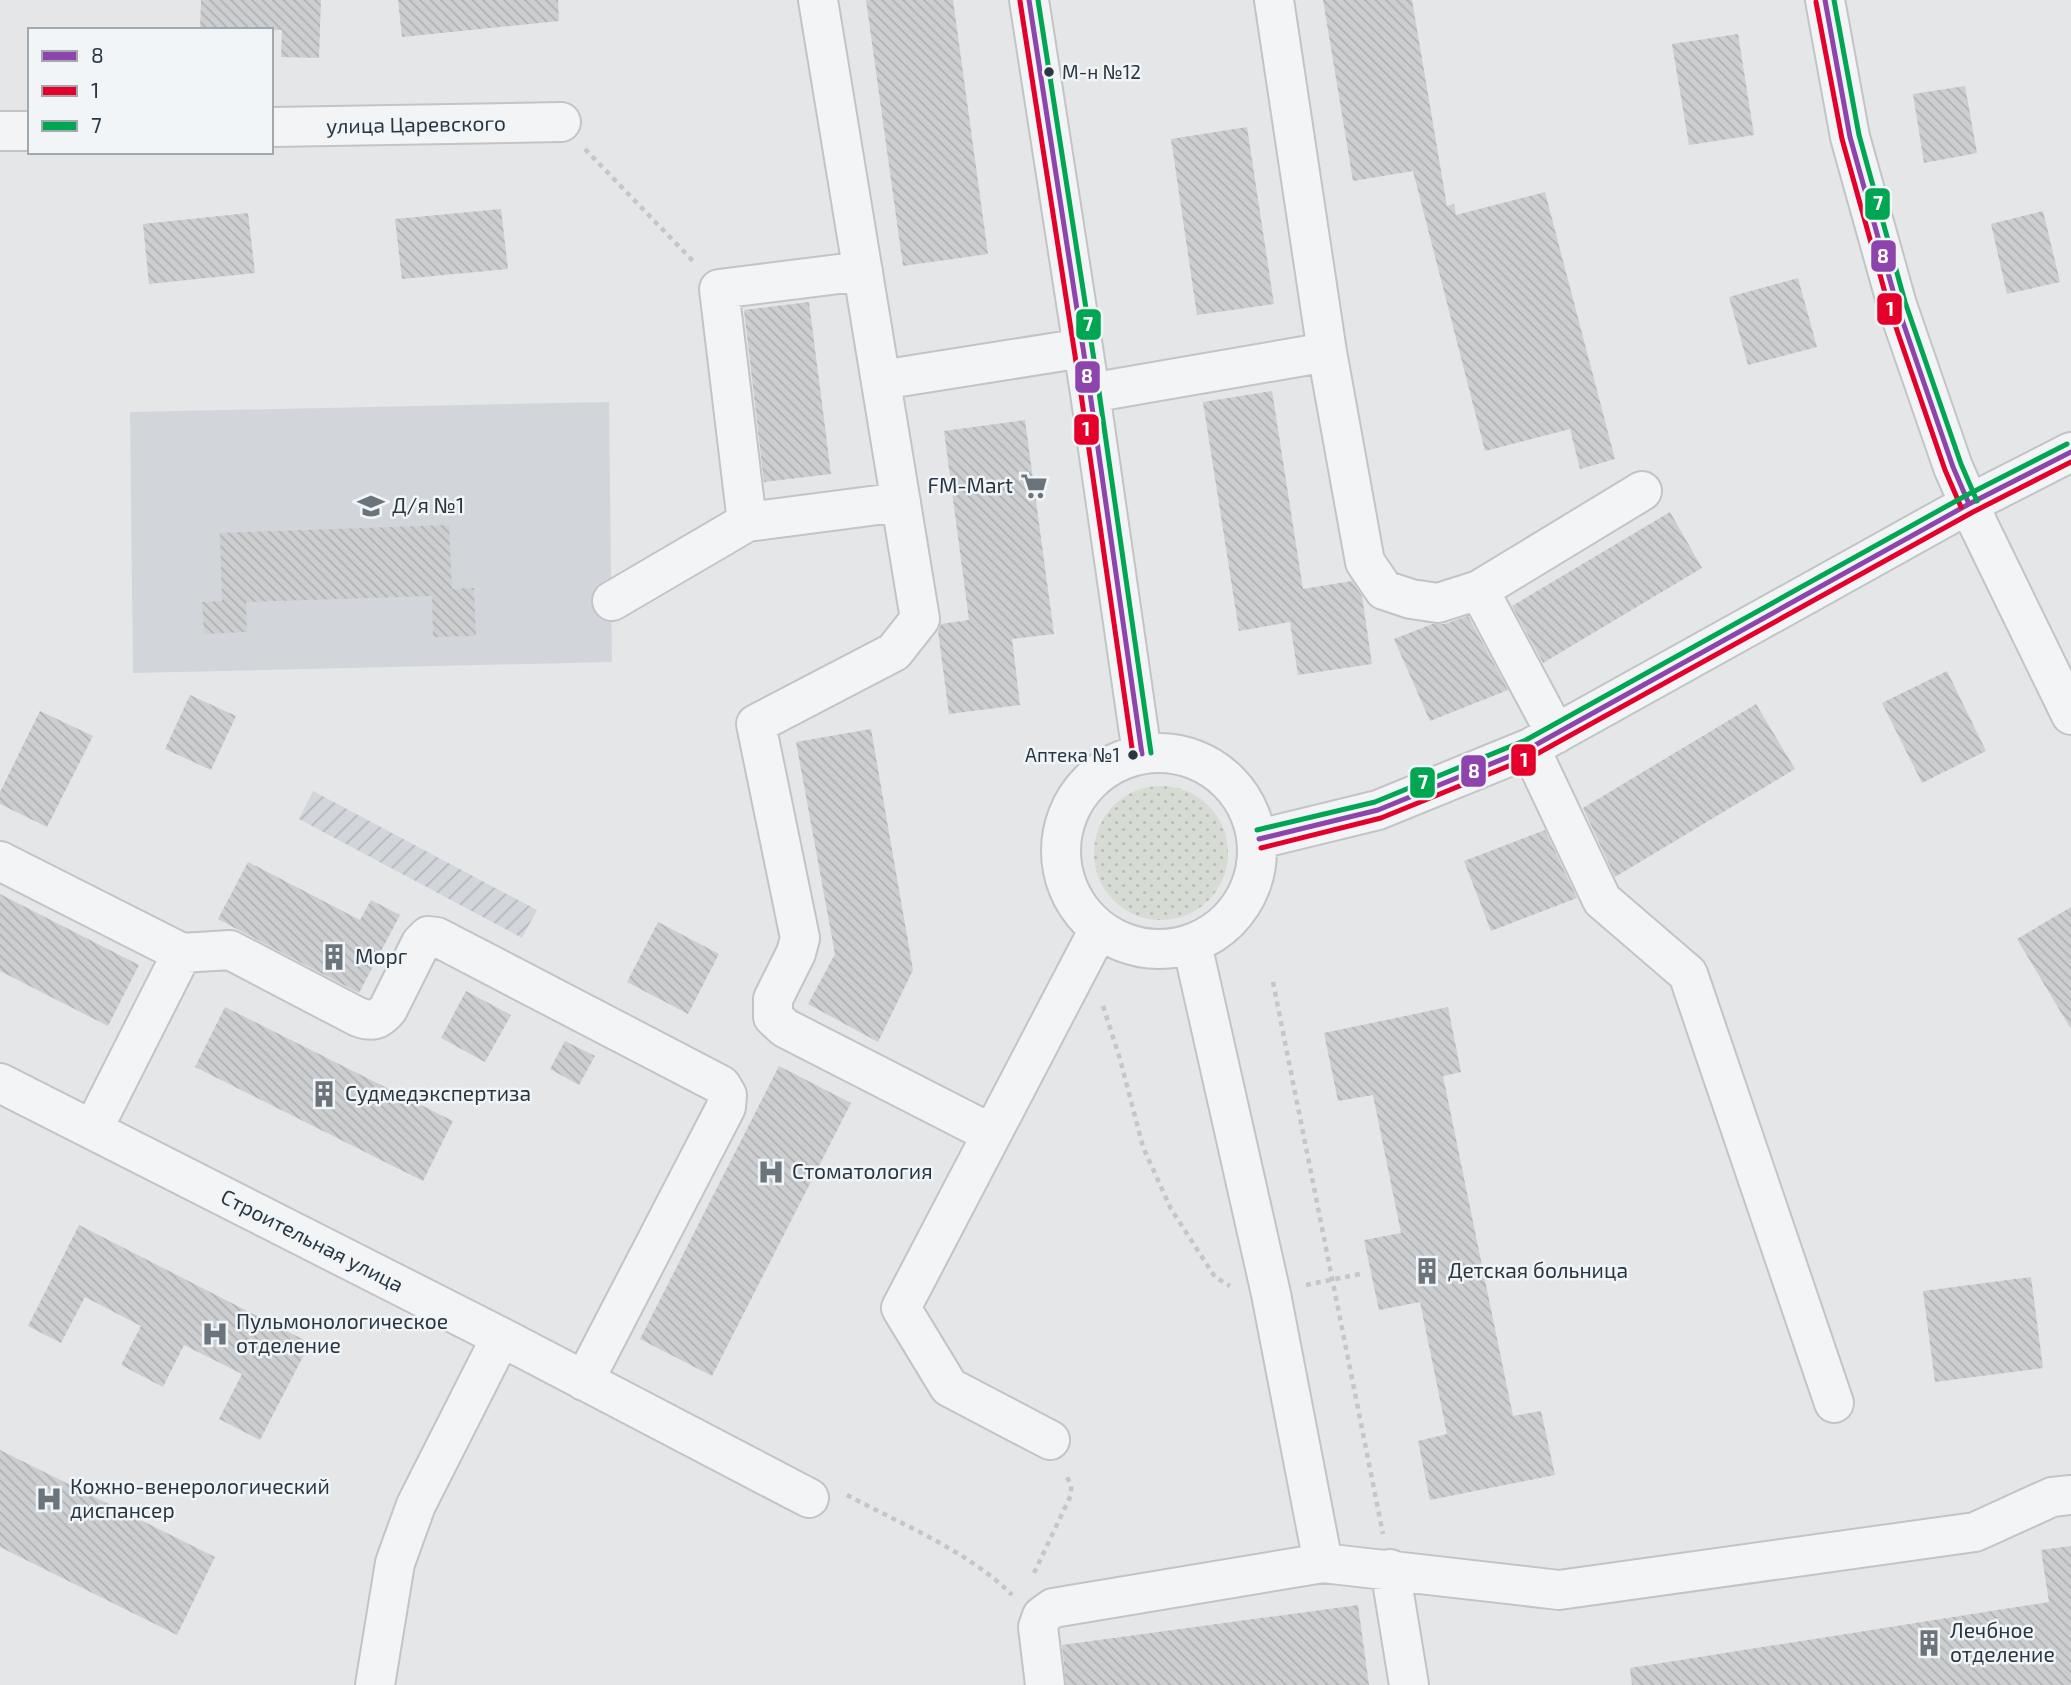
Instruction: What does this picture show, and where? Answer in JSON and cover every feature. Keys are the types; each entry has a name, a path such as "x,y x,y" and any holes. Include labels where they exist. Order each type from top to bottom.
{"street":[{"path":"818,0 920,619 894,652 756,724 800,938 796,953 773,999 773,1017 785,1028 992,1134"},
{"path":"1029,0 1142,754"},
{"path":"1274,0 1327,352 1365,562 1384,590 1411,599 1438,603 1479,590 1642,491"},
{"path":"1825,0 1850,137 1894,292 1952,467 2071,715"},
{"name":"улица Царевского","path":"273,127 561,122"},
{"path":"0,131 28,131"},
{"path":"747,522 719,289 863,271"},
{"path":"881,380 1083,348"},
{"path":"1090,393 1327,352"},
{"path":"1259,839 1378,810 1543,741 1969,504 2071,452"},
{"path":"611,601 747,522 901,502"},
{"path":"1479,590 1543,741 1602,900 1688,974 1835,1403"},
{"path":"1142,754 1174,754 1205,764 1230,783 1248,810 1259,839 1255,874 1242,904 1221,928 1192,944 1160,950 1128,945 1099,929 1077,905 1064,876 1061,843 1069,812 1086,785 1111,765 1142,754"},
{"path":"0,861 182,953 230,950 370,1021 380,1018 388,1009 421,943 428,936 437,936 721,1085 727,1095 726,1107 584,1381"},
{"path":"1050,1440 948,1387 901,1308 1099,929"},
{"path":"1192,944 1271,1293 1323,1563"},
{"path":"93,1129 182,953"},
{"name":"Строительная улица","path":"0,1083 584,1381 826,1495"},
{"path":"375,1685 395,1563 403,1540 416,1505 501,1337"},
{"path":"1045,1685 1038,1627 1042,1616 1053,1608 1323,1563 1559,1590 1975,1532 2052,1497 2071,1495"},
{"path":"1390,1569 1409,1685"}],"path":[{"path":"561,122 719,289"},
{"path":"1273,982 1390,1569"},
{"path":"1103,1004 1143,1147 1171,1209 1215,1277 1236,1290 1271,1293 1360,1274"},
{"path":"1033,1576 1071,1495 1071,1485 1050,1440"},
{"path":"826,1495 970,1561 995,1578 1020,1603"}],"shaded area":[{"name":"Д/я №1","path":"609,402 612,662 133,673 130,412"},
{"path":"1161,786 1186,792 1208,806 1222,828 1228,853 1222,878 1208,900 1186,914 1161,920 1136,914 1114,900 1100,878 1094,853 1100,828 1114,806 1136,792"},
{"path":"313,791 537,910 522,938 299,819"}],"building":[{"path":"201,0 321,0 319,58 281,57 282,30 200,28"},
{"path":"398,0 558,0 559,21 402,37"},
{"path":"866,0 953,0 988,254 903,266"},
{"path":"1323,0 1412,0 1447,206 1454,204 1456,215 1545,192 1615,459 1580,469 1570,429 1485,451 1413,171 1353,181"},
{"path":"1738,34 1754,135 1689,145 1672,44"},
{"path":"1965,86 1977,153 1924,163 1913,94"},
{"path":"1247,127 1274,304 1197,315 1171,139"},
{"path":"501,209 508,269 402,279 395,219"},
{"path":"2043,211 2060,282 2007,294 1991,224"},
{"path":"248,213 255,273 149,284 143,224"},
{"path":"1798,278 1817,347 1748,365 1729,297"},
{"path":"809,302 831,474 764,482 744,310"},
{"path":"1272,391 1303,589 1352,581 1362,596 1372,664 1298,675 1290,622 1239,631 1203,402"},
{"path":"1025,420 1054,634 1012,639 1020,705 949,714 938,631 941,624 969,620 944,431"},
{"path":"1670,512 1702,568 1543,663 1512,606"},
{"path":"449,525 452,589 474,588 476,636 433,637 432,596 246,602 247,632 204,634 202,602 222,601 220,533"},
{"path":"1468,616 1508,690 1430,721 1394,639 1432,624 1445,624"},
{"path":"1947,671 1986,751 1922,783 1882,703"},
{"path":"190,695 236,716 211,770 165,749"},
{"path":"1756,704 1795,769 1615,877 1583,808"},
{"path":"40,711 93,736 47,827 0,804 0,792"},
{"path":"871,729 913,970 878,1042 808,1004 835,954 796,742"},
{"path":"1545,830 1577,898 1491,931 1464,861"},
{"name":"Морг","path":"248,862 360,920 371,900 400,915 359,993 218,919"},
{"path":"0,894 139,965 108,1026 0,971"},
{"path":"2071,907 2071,1029 2017,939"},
{"path":"658,922 719,954 688,1014 627,982"},
{"path":"466,991 511,1015 485,1062 441,1038"},
{"name":"Судмедэкспертиза","path":"225,1007 453,1121 423,1181 195,1067"},
{"name":"Детская больница","path":"1448,1007 1461,1072 1443,1076 1513,1416 1541,1411 1555,1475 1430,1500 1418,1441 1447,1434 1420,1302 1379,1310 1364,1240 1401,1233 1373,1095 1338,1101 1324,1033"},
{"path":"565,1041 595,1056 579,1085 550,1069"},
{"name":"Стоматология","path":"779,1066 851,1103 712,1376 640,1339"},
{"name":"Пульмонологическое отделение","path":"79,1225 310,1343 260,1440 219,1419 242,1374 184,1345 163,1387 121,1365 141,1326 85,1297 61,1343 28,1326"},
{"path":"2031,1277 2043,1368 1935,1382 1923,1291"},
{"name":"Кожно-венерологический диспансер","path":"0,1450 215,1557 177,1635 0,1547"},
{"name":"Лечбное отделение","path":"2071,1546 2071,1685 1632,1685 1630,1668 2049,1602 2041,1550"},
{"path":"1358,1605 1369,1685 1066,1685 1062,1645"}],"transit line":[{"name":"8","path":"1029,0 1142,754"},
{"name":"7","path":"1038,0 1099,392 1151,753"},
{"name":"8","path":"1825,0 1850,137 1897,305 1953,467 1969,504"},
{"name":"7","path":"1834,0 1859,135 1905,302 1961,464 1977,501"},
{"name":"1","path":"1020,1 1133,755"},
{"name":"1","path":"1816,2 1842,139 1889,307 1945,470 1961,507"},
{"name":"7","path":"1257,830 1375,802 1526,740 1965,496 2067,444"},
{"name":"8","path":"1259,839 1378,810 1530,748 1969,504 2071,452"},
{"name":"1","path":"1261,848 1381,818 1533,756 1973,512 2071,462"}],"place":[{"name":"М-н №12","path":"1049,72"},
{"name":"FM-Mart","path":"1034,486"},
{"name":"Д/я №1","path":"371,506"},
{"name":"Аптека №1","path":"1133,755"},
{"name":"Морг","path":"334,957"},
{"name":"Судмедэкспертиза","path":"324,1094"},
{"name":"Стоматология","path":"771,1172"},
{"name":"Детская больница","path":"1427,1271"},
{"name":"Пульмонологическое отделение","path":"215,1334"},
{"name":"Кожно-венерологический диспансер","path":"49,1499"},
{"name":"Лечбное отделение","path":"1929,1643"}]}
